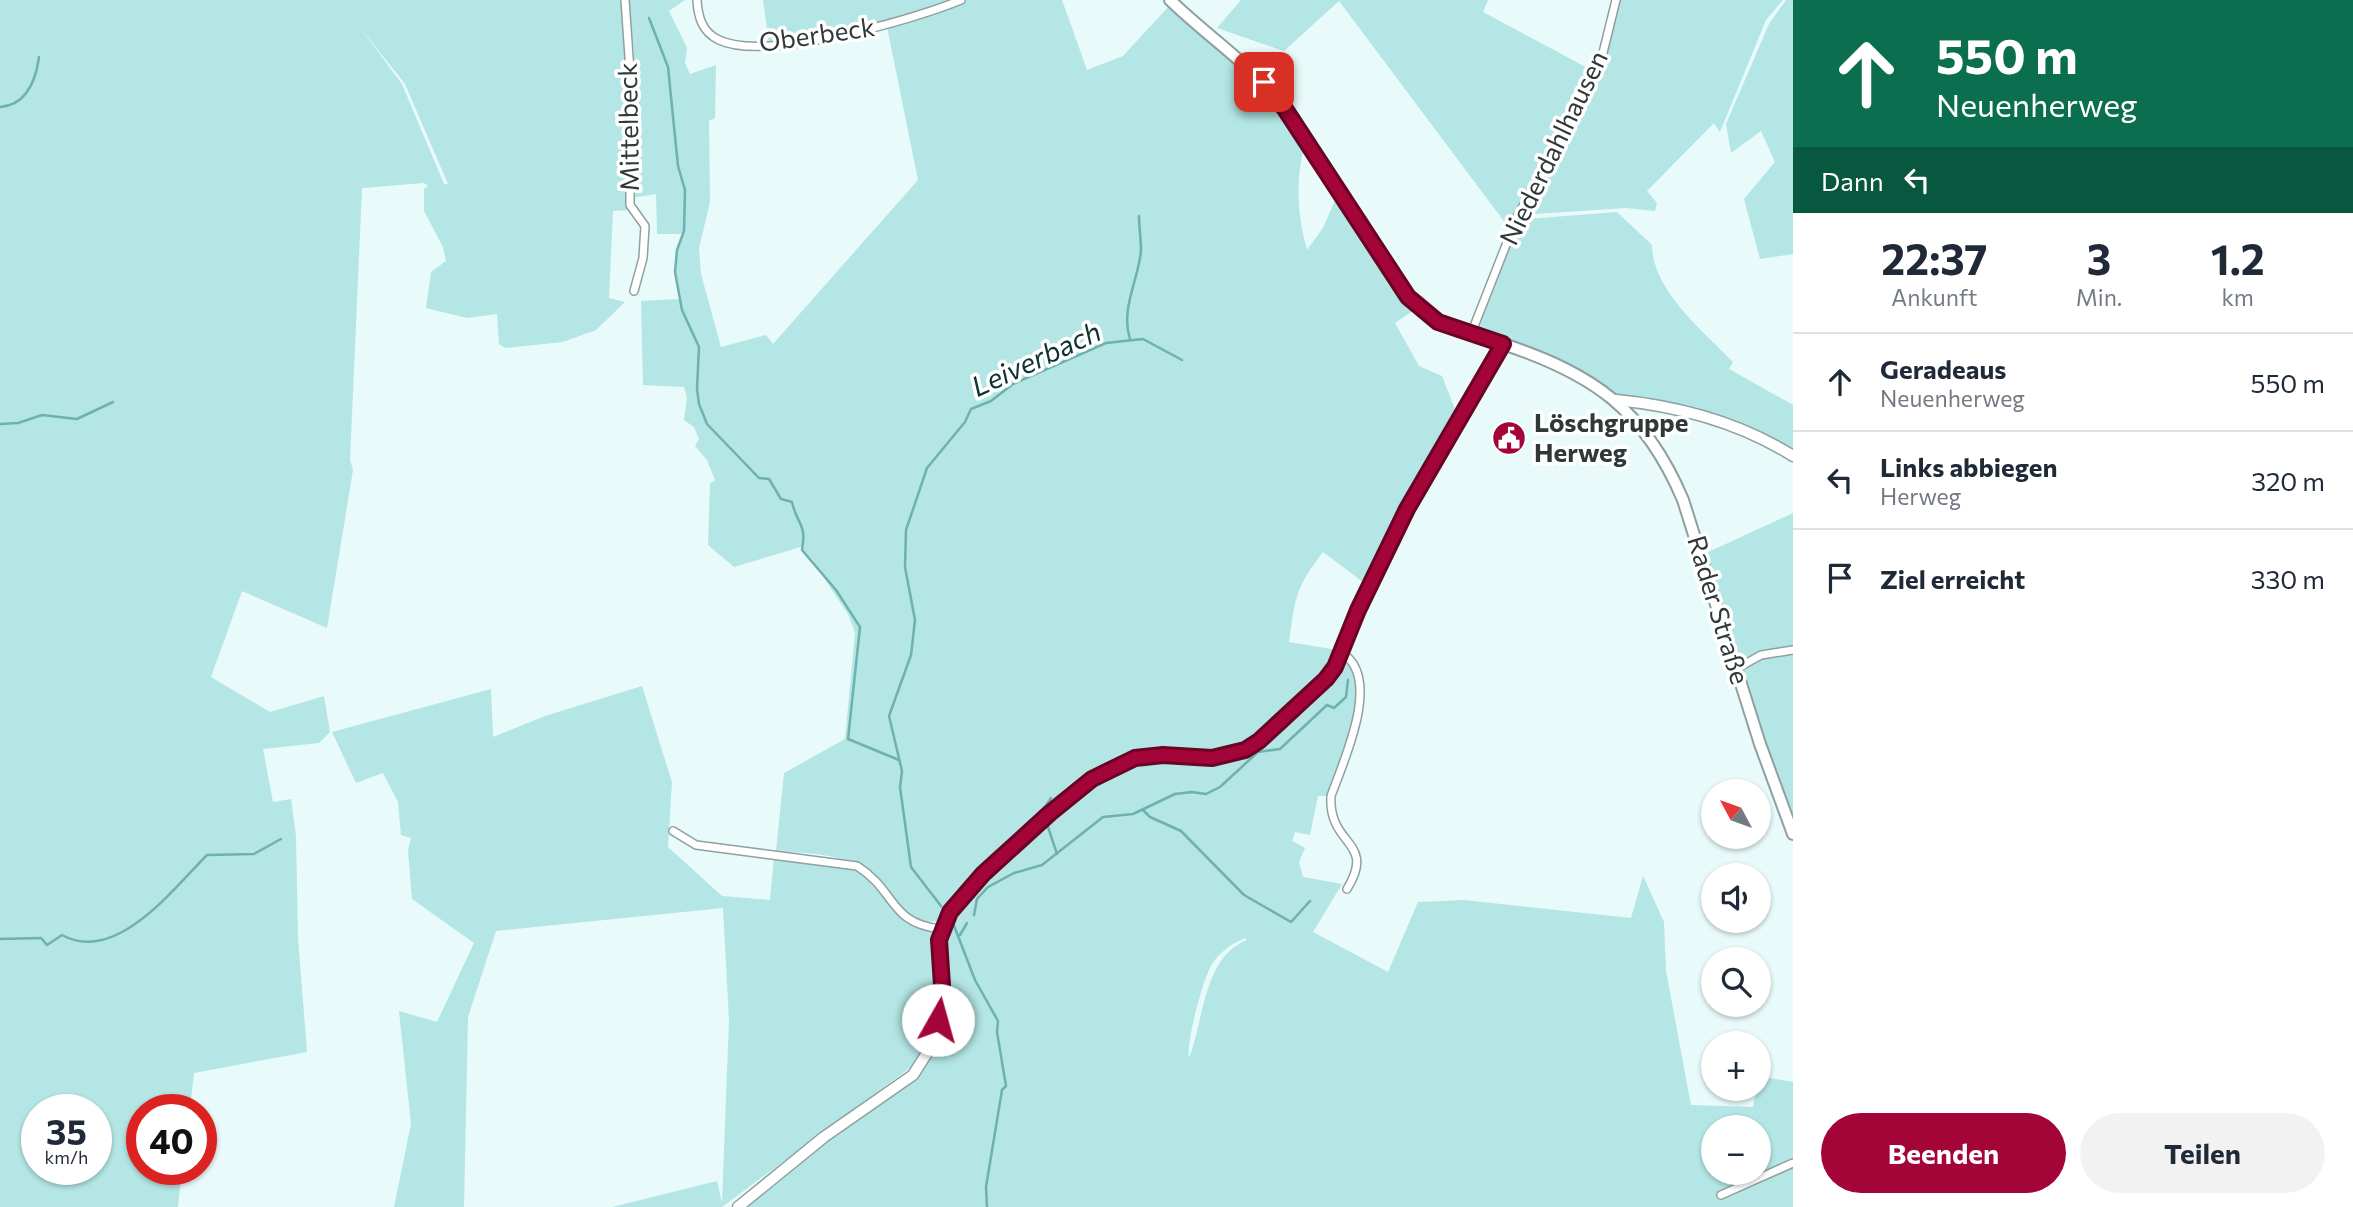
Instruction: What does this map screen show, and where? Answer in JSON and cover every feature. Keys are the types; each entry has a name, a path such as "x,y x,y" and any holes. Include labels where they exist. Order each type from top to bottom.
{"main road":[{"name":"Rader Straße","path":"1170,0 1252,70 1285,109 1408,297 1438,322 1574,372 1616,400 1644,428 1671,472 1683,500 1780,804 1793,835"}],"street":[{"name":"Mittelbeck","path":"625,0 630,71 630,205 645,226 642,258 634,291"},
{"name":"Oberbeck","path":"696,0 699,19 712,36 727,43 769,46 887,26 961,0"},
{"name":"Niederdahlhausen","path":"1471,334 1517,217 1599,69 1616,0"},
{"path":"737,1207 844,1122 913,1075 927,1053 941,1010 941,929 960,899 983,874 1092,779 1122,763 1147,756 1212,758 1245,750 1267,734 1326,679 1342,653 1358,610 1407,509 1503,344"},
{"path":"1616,400 1643,402 1719,419 1793,456"},
{"path":"1737,668 1761,655 1793,650"},
{"path":"1342,653 1350,661 1361,690 1360,710 1331,796 1331,811 1336,829 1353,847 1357,857 1357,873 1347,889"},
{"path":"673,831 696,845 858,866 878,882 906,920 922,927 941,929"},
{"path":"1721,1195 1793,1163"}],"shaded area":[{"path":"0,0 624,0 629,70 630,210 613,211 609,298 625,302 596,330 563,342 505,348 499,344 497,314 467,318 426,308 431,272 446,261 443,247 424,211 424,189 428,186 424,183 362,188 350,460 353,470 327,628 242,591 211,677 270,712 324,696 330,732 319,743 263,749 273,802 291,799 296,836 298,938 307,1052 194,1073 192,1094 126,1094 126,1185 180,1185 178,1207 0,1207","holes":["359,26 405,84 448,184 444,184 402,84"]},
{"path":"627,0 685,0 669,11 687,48 685,63 690,74 716,65 715,118 709,121 710,202 699,248 701,274 721,347 766,335 773,344 918,180 887,27 964,0 1062,0 1087,70 1123,56 1171,4 1262,83 1305,144 1298,197 1307,250 1323,228 1338,193 1417,308 1395,323 1419,366 1442,376 1458,417 1401,509 1367,585 1323,552 1307,575 1295,604 1289,642 1337,650 1329,665 1302,697 1268,726 1232,745 1215,749 1166,746 1145,748 1109,763 1092,775 1093,781 1140,760 1247,753 1345,660 1354,674 1358,690 1354,727 1330,796 1318,796 1310,835 1295,832 1292,841 1305,848 1299,862 1303,877 1342,884 1313,932 1388,972 1418,902 1464,900 1631,918 1643,876 1664,922 1666,971 1691,1105 1753,1107 1754,1101 1771,1101 1771,1078 1793,1082 1793,1207 744,1207 861,1113 916,1077 943,1011 942,950 946,924 908,919 883,883 869,870 857,864 831,856 776,851 784,773 845,739 855,633 848,614 810,557 803,553 804,546 734,567 708,545 710,484 715,480 707,460 695,446 699,439 694,427 684,420 687,398 684,387 643,385 641,301 679,299 675,262 682,234 657,234 656,194 632,198 634,50","holes":["1245,938 1247,940 1232,948 1213,975 1189,1058 1196,1012 1211,966 1225,949"]},
{"path":"763,0 957,0 887,25 769,44"},
{"path":"1241,0 1488,0 1483,12 1595,72 1509,228 1339,1 1284,51 1217,28"},
{"path":"1617,0 1783,0 1766,20 1720,132 1714,123 1647,191 1657,203 1655,211 1626,208 1519,215 1601,68"},
{"path":"1786,0 1793,0 1793,254 1760,259 1744,199 1775,162 1761,131 1731,153 1726,124 1769,24"},
{"path":"1617,212 1652,245 1660,278 1681,309 1733,362 1729,369 1793,405 1793,454 1741,427 1616,398 1607,391 1472,333 1516,220"},
{"path":"1793,513 1793,830 1702,555"},
{"path":"642,686 672,782 668,847 722,896 770,900 774,858 857,868 876,883 906,923 935,932 938,1011 919,1061 722,1207 612,1207 717,1181 722,1203 729,1020 723,908 496,931 468,1017 464,1207 394,1207 411,1124 399,1011 437,1022 474,943 412,899 408,850 411,838 401,835 398,802 383,773 356,783 332,732 491,689 493,737 545,716"}],"waterway":[{"path":"649,18 668,67 678,166 685,190 684,231 677,250 675,272 682,310 699,347 699,404 707,424 759,478 769,479 781,499 792,502 802,529 802,550 836,590 860,627 848,739 899,760"},
{"path":"0,107 17,101 29,90 39,57"},
{"path":"1130,339 1127,317 1140,261 1139,216"},
{"name":"Leiverbach","path":"941,906 911,867 900,787 902,771 889,716 911,655 915,620 905,567 906,530 927,468 965,422 971,409 991,401 1013,384 1106,343 1143,339 1182,360"},
{"path":"0,424 18,423 42,415 77,419 113,402"},
{"path":"974,915 977,899 988,887 1014,873 1042,865 1103,817 1133,814 1175,794 1206,794 1220,787 1258,752 1280,749 1327,705 1334,708 1346,697 1348,680"},
{"path":"1045,807 1051,798"},
{"path":"1143,810 1150,817 1181,831 1244,895 1291,922 1310,901"},
{"path":"1047,824 1057,854"},
{"path":"0,939 41,938 47,945 62,935 82,942 103,940 123,932 142,919 207,855 254,854 281,839"},
{"name":"Leiverbach","path":"953,923 975,980 998,1021 997,1032 1006,1086 1002,1090 986,1187 987,1207"},
{"path":"960,935 967,923"}],"place":[{"name":"Löschgruppe Herweg","path":"1509,438"}],"route":[{"path":"938,1020 942,985 939,940 941,929 950,912 983,874 1050,813 1092,779 1135,758 1163,755 1212,758 1245,750 1259,741 1326,679 1342,653 1358,610 1407,509 1503,344 1438,322 1408,297 1285,109 1264,82"}]}
